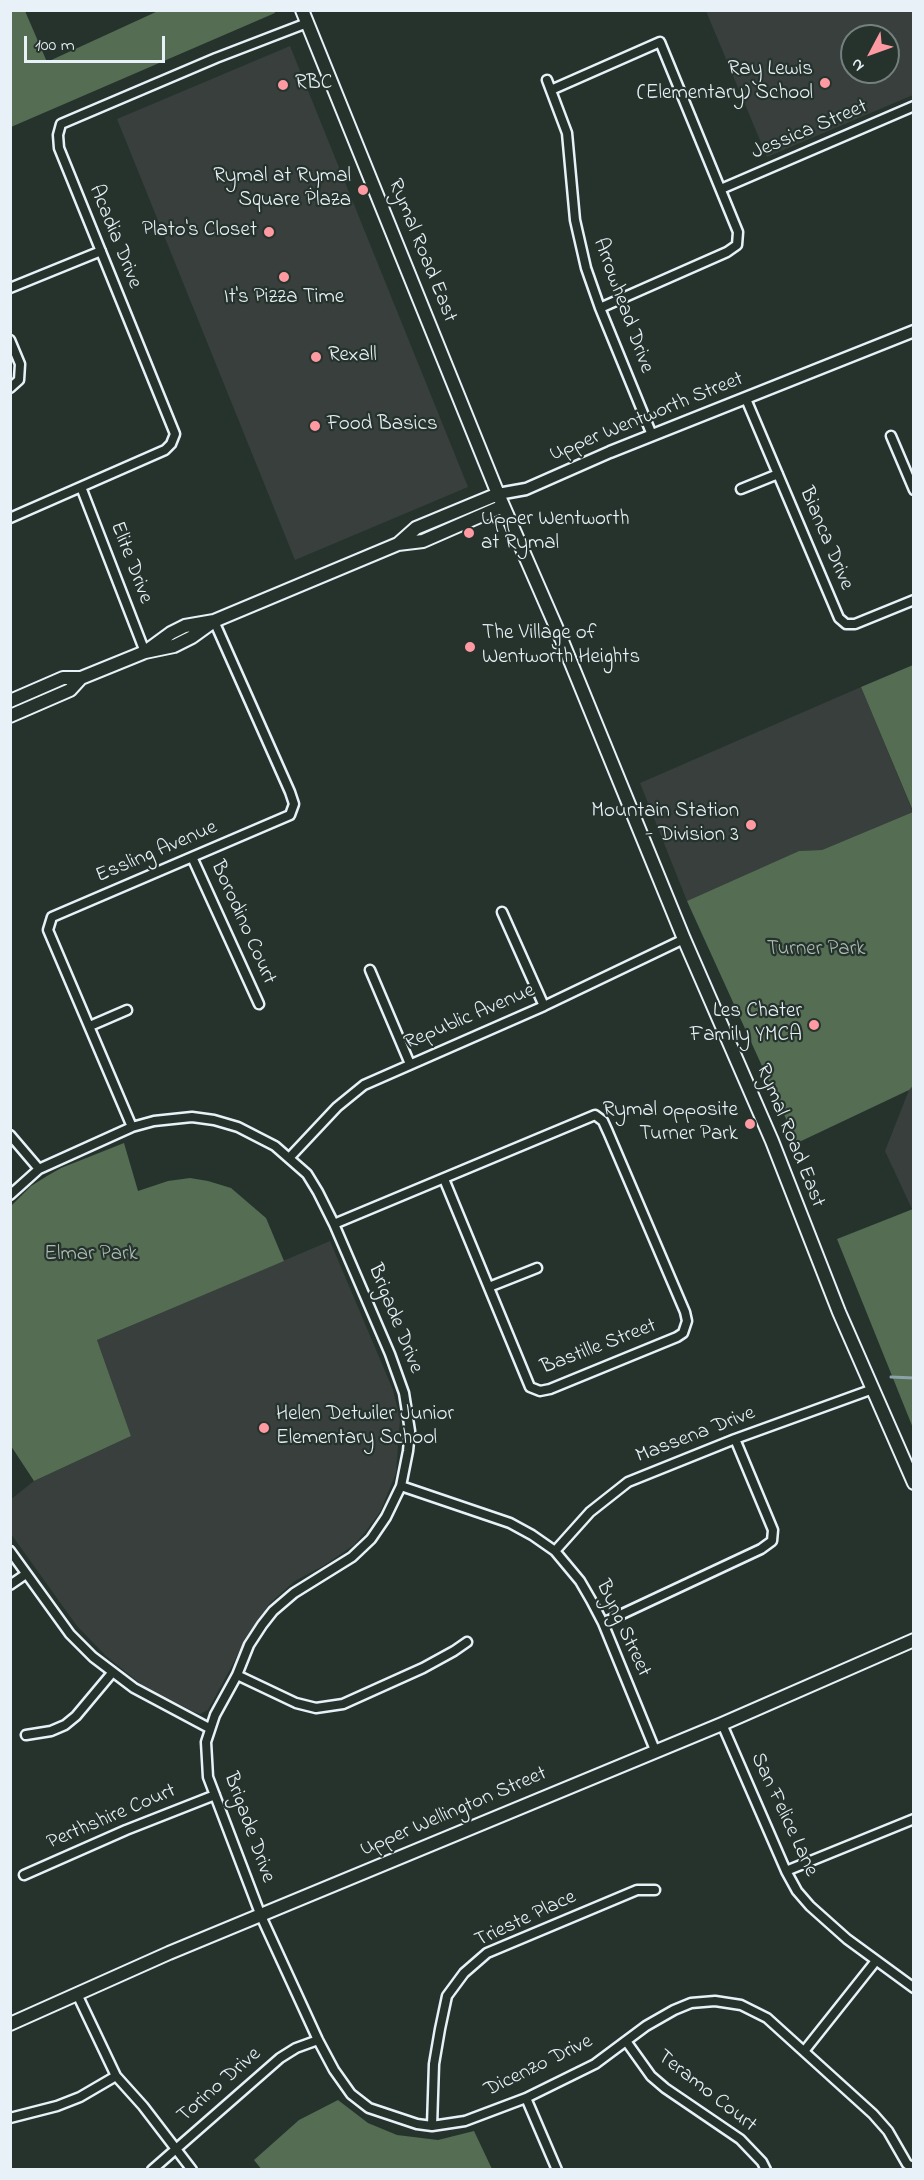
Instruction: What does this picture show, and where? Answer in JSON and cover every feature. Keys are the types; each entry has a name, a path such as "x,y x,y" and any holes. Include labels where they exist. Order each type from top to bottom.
{"main road":[{"name":"Rymal Road East","path":"302,10 423,304 498,494 560,636 684,939 772,1141 839,1312 914,1483"},
{"name":"Upper Wentworth Street","path":"398,544 416,528 498,494"},
{"name":"Upper Wentworth Street","path":"10,701 63,678 81,678 145,652 184,626 214,621 398,544 423,541 503,506"},
{"name":"Upper Wentworth Street","path":"10,716 70,690 81,678"},
{"name":"Upper Wellington Street","path":"10,2024 169,1953 722,1724 914,1640"}],"street":[{"name":"Acadia Drive","path":"10,518 165,450 171,444 175,434 59,148 58,135 61,124 216,58 307,23"},
{"path":"551,90 660,42 738,232 739,241 727,252 600,308"},
{"name":"Arrowhead Drive","path":"547,80 563,121 569,145 575,219 581,251 600,308 652,435"},
{"name":"Jessica Street","path":"721,189 914,106"},
{"path":"10,288 101,251"},
{"name":"Upper Wentworth Street","path":"498,494 522,490 914,330"},
{"path":"10,340 20,364 19,380 10,388"},
{"name":"Bianca Drive","path":"746,399 842,622 850,625 861,622 914,600"},
{"path":"891,435 914,490"},
{"path":"741,489 778,474"},
{"name":"Elite Drive","path":"81,487 145,652"},
{"path":"503,506 522,490"},
{"name":"Essling Avenue","path":"132,1127 48,930 52,917 290,815 294,804 290,792 214,621"},
{"name":"Borodino Court","path":"192,857 259,1004"},
{"path":"502,912 544,1006"},
{"name":"Republic Avenue","path":"290,1157 350,1095 379,1077 544,1006 684,939"},
{"path":"370,970 410,1064"},
{"path":"90,1026 127,1010"},
{"name":"Bastille Street","path":"334,1224 596,1115 603,1121 608,1132 687,1321 683,1333 550,1389 540,1391 530,1387 444,1179"},
{"name":"Brigade Drive","path":"10,1195 39,1169 132,1127 154,1121 192,1118 214,1120 238,1127 257,1136 290,1157 307,1174 318,1192 334,1224 404,1394 410,1431 408,1451 401,1486 386,1517 371,1539 352,1557 311,1581 273,1611 249,1645 237,1675 209,1728 206,1761 215,1796 261,1916"},
{"path":"10,1135 39,1169"},
{"path":"489,1287 537,1268"},
{"name":"Massena Drive","path":"555,1551 590,1512 628,1482 735,1439 873,1389"},
{"path":"603,1623 761,1549 772,1541 773,1530 735,1439"},
{"name":"Byng Street","path":"401,1486 510,1523 555,1551 580,1581 603,1623 655,1750"},
{"path":"10,1551 70,1634 93,1658 158,1702 209,1728"},
{"path":"10,1585 26,1574"},
{"path":"237,1675 296,1703 316,1708 343,1704 423,1668 467,1642"},
{"path":"26,1735 51,1731 65,1725 76,1716 112,1673"},
{"name":"San Felice Lane","path":"722,1724 786,1871 797,1891 810,1906 847,1939 914,1988"},
{"name":"Perthshire Court","path":"24,1875 126,1830 215,1796"},
{"path":"786,1871 914,1819"},
{"name":"Trieste Place","path":"432,2126 435,2064 440,2029 447,1996 464,1972 487,1953 637,1890 655,1890"},
{"name":"Dicenzo Drive","path":"261,1916 334,2070 351,2094 369,2108 392,2117 432,2126 465,2121 526,2098 595,2064 646,2026 674,2010 691,2003 715,2001 741,2005 767,2018 805,2050 873,2114 888,2131 909,2167"},
{"path":"805,2050 876,1962"},
{"path":"76,1994 116,2076 143,2106 192,2169"},
{"name":"Torino Drive","path":"152,2169 280,2058 296,2048 318,2040"},
{"name":"Teramo Court","path":"626,2041 651,2076 740,2139 766,2169"},
{"path":"10,2118 57,2106 80,2097 116,2076"},
{"path":"526,2098 557,2169"}],"shaded area":[{"name":"Ray Lewis (Elementary) School","path":"706,11 913,11 913,95 767,157"},
{"path":"290,46 468,487 295,560 117,119"},
{"path":"861,687 913,812 822,850 799,851 687,901 640,783"},
{"path":"913,1086 912,1209 885,1151 909,1090"},
{"name":"Helen Detwiler Junior Elementary School","path":"330,1241 393,1390 400,1419 396,1473 380,1512 354,1545 295,1581 270,1603 250,1632 208,1710 200,1714 142,1685 106,1656 77,1626 11,1534 10,1500 34,1481 131,1436 97,1340"}],"green space":[{"path":"11,10 25,11 47,62 158,11 274,10 275,13 11,127"},
{"path":"913,665 913,811 861,687"},
{"name":"Turner Park","path":"913,812 913,1086 909,1090 797,1143 687,901 799,851 822,850"},
{"name":"Elmar Park","path":"124,1143 138,1191 168,1181 190,1178 231,1188 266,1218 284,1261 97,1340 131,1436 34,1481 11,1446 11,1206 31,1186 61,1168"},
{"path":"913,1209 913,1428 837,1239"},
{"path":"338,2100 368,2123 397,2135 438,2140 474,2131 492,2169 262,2170 254,2160 299,2120"}],"waterway":[{"path":"891,1377 914,1378"}],"place":[{"name":"Ray Lewis (Elementary) School","path":"825,83"},
{"name":"RBC","path":"283,85"},
{"name":"Rymal at Rymal Square Plaza","path":"363,190"},
{"name":"Plato's Closet","path":"269,232"},
{"name":"It's Pizza Time","path":"284,277"},
{"name":"Rexall","path":"316,357"},
{"name":"Food Basics","path":"315,426"},
{"name":"Upper Wentworth at Rymal","path":"469,533"},
{"name":"The Village of Wentworth Heights","path":"470,647"},
{"name":"Mountain Station - Division 3","path":"751,825"},
{"name":"Les Chater Family YMCA","path":"814,1025"},
{"name":"Rymal opposite Turner Park","path":"750,1124"},
{"name":"Helen Detwiler Junior Elementary School","path":"264,1428"}]}
